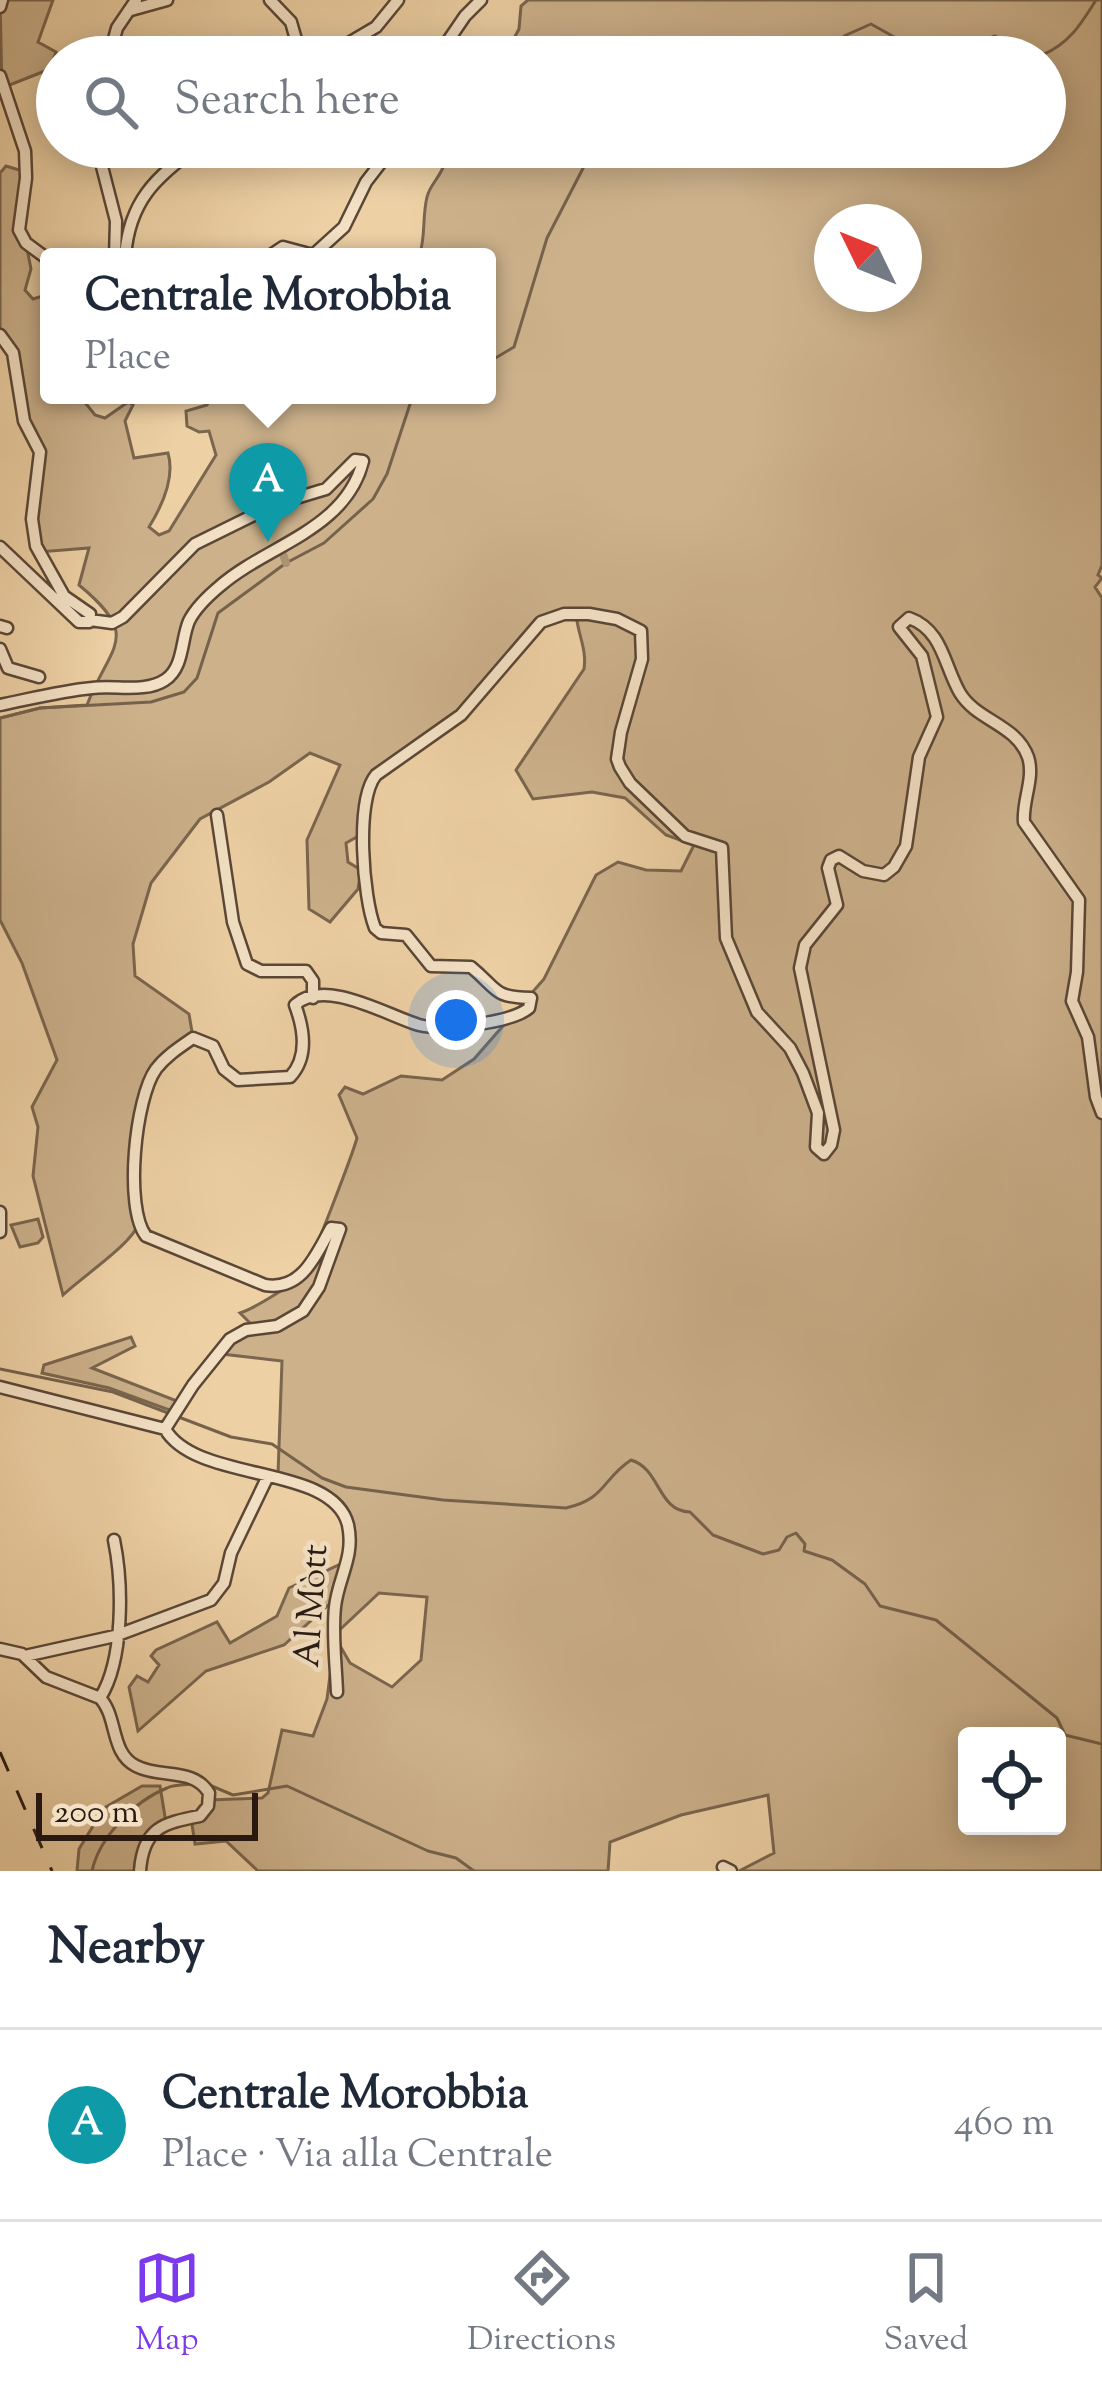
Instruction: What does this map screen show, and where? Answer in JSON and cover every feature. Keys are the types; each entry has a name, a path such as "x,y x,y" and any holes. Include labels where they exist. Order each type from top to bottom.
{"street":[{"path":"115,36 136,0"},
{"path":"128,11 167,0"},
{"path":"270,0 291,22 295,36"},
{"path":"361,36 376,27 398,0"},
{"path":"451,36 482,0"},
{"path":"0,76 25,151 19,230 40,253"},
{"path":"102,168 116,221 115,248"},
{"path":"127,248 152,181 169,168"},
{"path":"320,248 346,224 377,168"},
{"path":"0,335 13,352 24,421 40,452 32,519 36,545 64,596 90,614 90,621"},
{"path":"0,547 79,622 112,622 126,616 195,544 276,504 326,489 355,460 363,461 353,483 321,524 246,566 202,602 188,622 176,668 165,681 0,705"},
{"path":"169,1425 180,1403 230,1339 246,1330 277,1326 303,1312 319,1287 340,1229 331,1228 299,1276 280,1287 146,1236 139,1223 134,1158 138,1125 155,1070 193,1038 212,1046 224,1069 238,1080 290,1077 303,1054 299,1000 358,999 418,1024 442,1028 509,1018 533,1003 531,998 500,995 470,967 431,966 406,935 375,928 365,872 366,800 376,775 450,725 530,630 564,614 604,616 641,631 643,659 617,759 630,783 680,831 722,848 723,920 730,948 757,1012 799,1063 818,1113 814,1142 820,1153 830,1149 834,1130 801,987 800,962 805,945 837,905 828,868 832,858 842,856 862,871 884,875 908,842 919,757 937,714 922,656 901,632 904,619 915,619 928,629 962,697 1021,744 1030,769 1025,826 1080,905 1072,1001 1090,1042 1102,1113"},
{"path":"0,649 8,668 39,677"},
{"path":"217,815 232,922 247,964 260,971 306,971 313,981 314,998"},
{"path":"0,1212 0,1232"},
{"name":"Al Mòtt","path":"0,1387 169,1425 172,1442 188,1451 278,1475 328,1499 346,1520 349,1561 335,1606 337,1692"},
{"path":"26,1656 115,1636 197,1601 211,1600 224,1583 231,1553 268,1476"},
{"path":"100,1698 111,1679 120,1604 114,1540"},
{"path":"0,1648 26,1656 46,1677 100,1698 126,1759 150,1771 196,1779 209,1793 208,1806 200,1816 171,1820 152,1836 142,1850 140,1871"}],"shaded area":[{"path":"0,0 53,0 40,36 36,36 36,75 2,88"},
{"path":"528,0 1102,0 1102,565 1098,575 1102,578 1095,587 1102,598 1102,1871 739,1871 774,1853 768,1795 681,1815 610,1842 608,1871 258,1871 226,1841 195,1844 191,1818 209,1800 262,1798 268,1793 282,1730 313,1736 327,1699 335,1637 350,1663 392,1687 421,1660 427,1597 379,1593 331,1638 335,1599 284,1645 206,1671 138,1731 129,1687 137,1676 148,1682 159,1665 151,1656 156,1650 217,1622 230,1643 277,1616 289,1588 349,1560 341,1510 278,1475 282,1361 222,1354 255,1328 240,1313 283,1289 308,1266 357,1138 339,1095 345,1087 363,1094 401,1076 442,1080 474,1059 544,979 596,875 618,862 646,870 681,871 694,845 666,835 625,798 592,792 533,799 516,770 584,669 576,614 552,617 461,715 376,775 362,834 346,843 348,862 361,870 358,889 330,922 309,909 307,840 340,765 310,753 269,782 200,819 151,883 133,944 135,976 189,1014 193,1038 155,1070 138,1125 139,1223 135,1231 63,1295 33,1176 38,1127 32,1107 57,1060 22,963 0,920 0,718 40,708 87,705 116,642 116,630 99,603 79,585 89,548 39,552 34,539 40,463 26,427 17,373 0,335 0,173 6,166 26,172 19,208 31,269 25,290 33,299 40,297 40,404 86,404 105,418 125,404 133,405 125,421 134,458 168,453 170,462 163,501 149,527 159,535 169,531 216,455 209,431 187,426 186,411 208,404 496,404 496,248 421,248 427,197 443,168 1066,168 1066,36 515,36 521,6"},
{"path":"38,1219 43,1237 20,1247 11,1225"},
{"path":"131,1337 135,1346 92,1368 177,1401 172,1411 109,1388 42,1373 44,1365"},
{"path":"142,1786 160,1786 166,1823 152,1836 140,1871 77,1871 79,1849 104,1808"}],"waterway":[{"path":"1066,40 1096,0"},
{"path":"844,36 871,24 892,36"},
{"path":"496,358 514,347 547,238 583,168"},
{"path":"0,718 40,708 151,702 184,692 197,678 218,613 286,563 324,543 373,499 387,474 410,404"},
{"path":"283,554 286,563"},
{"path":"0,1369 113,1392 231,1437 272,1444 322,1478 346,1487 443,1500 566,1508 596,1494 631,1460 648,1472 671,1505 690,1512 713,1535 763,1554 779,1550 796,1533 805,1544 804,1551 832,1560 865,1584 880,1606 936,1620 1057,1718 1065,1735 1102,1744"},
{"path":"92,1871 102,1846 131,1811 167,1788 195,1784"},
{"path":"207,1784 233,1795 287,1786 428,1851 456,1858 474,1871"}],"railway":[{"path":"0,1752 52,1871"}],"place":[{"name":"Centrale Morobbia","path":"268,542"}]}
